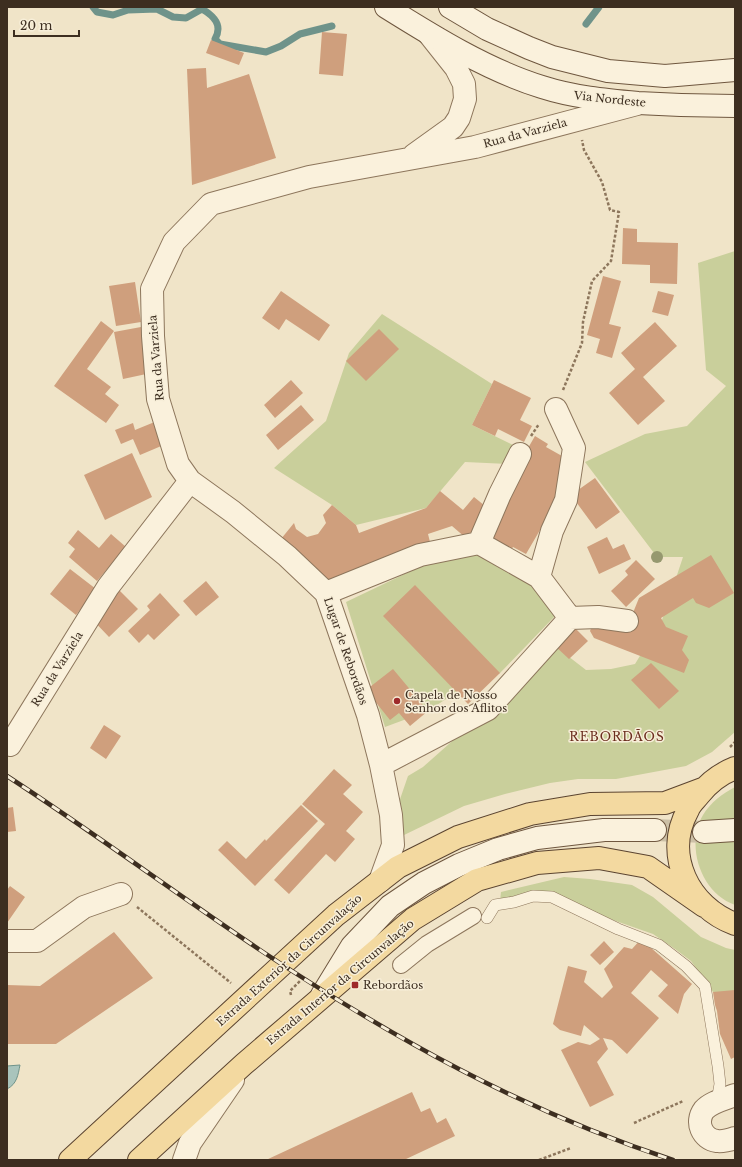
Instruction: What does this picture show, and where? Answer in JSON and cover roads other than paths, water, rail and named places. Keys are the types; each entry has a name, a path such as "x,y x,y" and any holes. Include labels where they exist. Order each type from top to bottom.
{"main road":[{"path":"704,906 693,893 683,876 678,849 682,823 688,809 712,780 732,768"},
{"name":"Estrada Exterior da Circunvalação","path":"70,1160 336,915 398,867 458,837 530,814 590,804 665,803 705,788"},
{"name":"Estrada Interior da Circunvalação","path":"139,1160 244,1064 413,919 477,880 537,863 599,858 648,867 724,920 735,924"}],"street":[{"name":"Via Nordeste","path":"386,7 430,34 513,77 542,87 594,99 640,103 735,106"},
{"path":"450,7 487,29 529,48 552,57 608,71 665,76 735,70"},
{"name":"Rua da Varziela","path":"408,159 453,127 459,118 465,99 464,84 456,68 430,34"},
{"name":"Rua da Varziela","path":"10,745 108,587 190,481 178,464 158,400 153,336 152,289 174,242 211,204 309,177 475,146 640,103"},
{"path":"706,106 735,118"},
{"path":"538,577 552,531 566,500 574,448 556,409"},
{"path":"479,543 500,494 520,454"},
{"name":"Lugar de Rebordãos","path":"190,481 233,512 287,556 326,593 368,715 381,765 391,815 393,845 380,881"},
{"path":"326,593 420,555 479,543 538,577 570,618"},
{"path":"381,765 488,709 570,618 598,617 627,621"},
{"path":"319,999 352,946 390,906 424,883 459,865 498,849 537,838 604,830 655,830"},
{"path":"704,832 735,830"},
{"path":"7,941 37,941 84,907 121,894"},
{"path":"401,965 427,944 480,917"},
{"name":"Estrada Interior da Circunvalação","path":"184,1160 190,1143 244,1064"},
{"path":"726,1098 704,1110 699,1120 701,1131 709,1138 716,1141 731,1140"}],"lane":[{"path":"480,917 495,905 514,902 533,896 552,897 618,929 659,945 686,966 705,986 720,1084 726,1098"}],"water":[{"path":"20,1065 15,1082 7,1089 7,1066"}],"waterway":[{"path":"93,7 97,12 113,15 128,10 157,9 173,17 186,18 202,9 216,21 218,29 215,39 220,44 266,52 281,46 300,34 332,26"},
{"path":"586,24 599,7"}],"tunnel":[{"path":"655,830 704,832"}],"railway":[{"path":"7,776 260,950 359,1013 409,1042 511,1095 564,1119 673,1160"}],"place":[{"name":"Capela de Nosso Senhor dos Aflitos","path":"397,701"},
{"name":"Rebordãos","path":"355,985"}],"district":[{"name":"REBORDÃOS","path":"617,736"}]}
